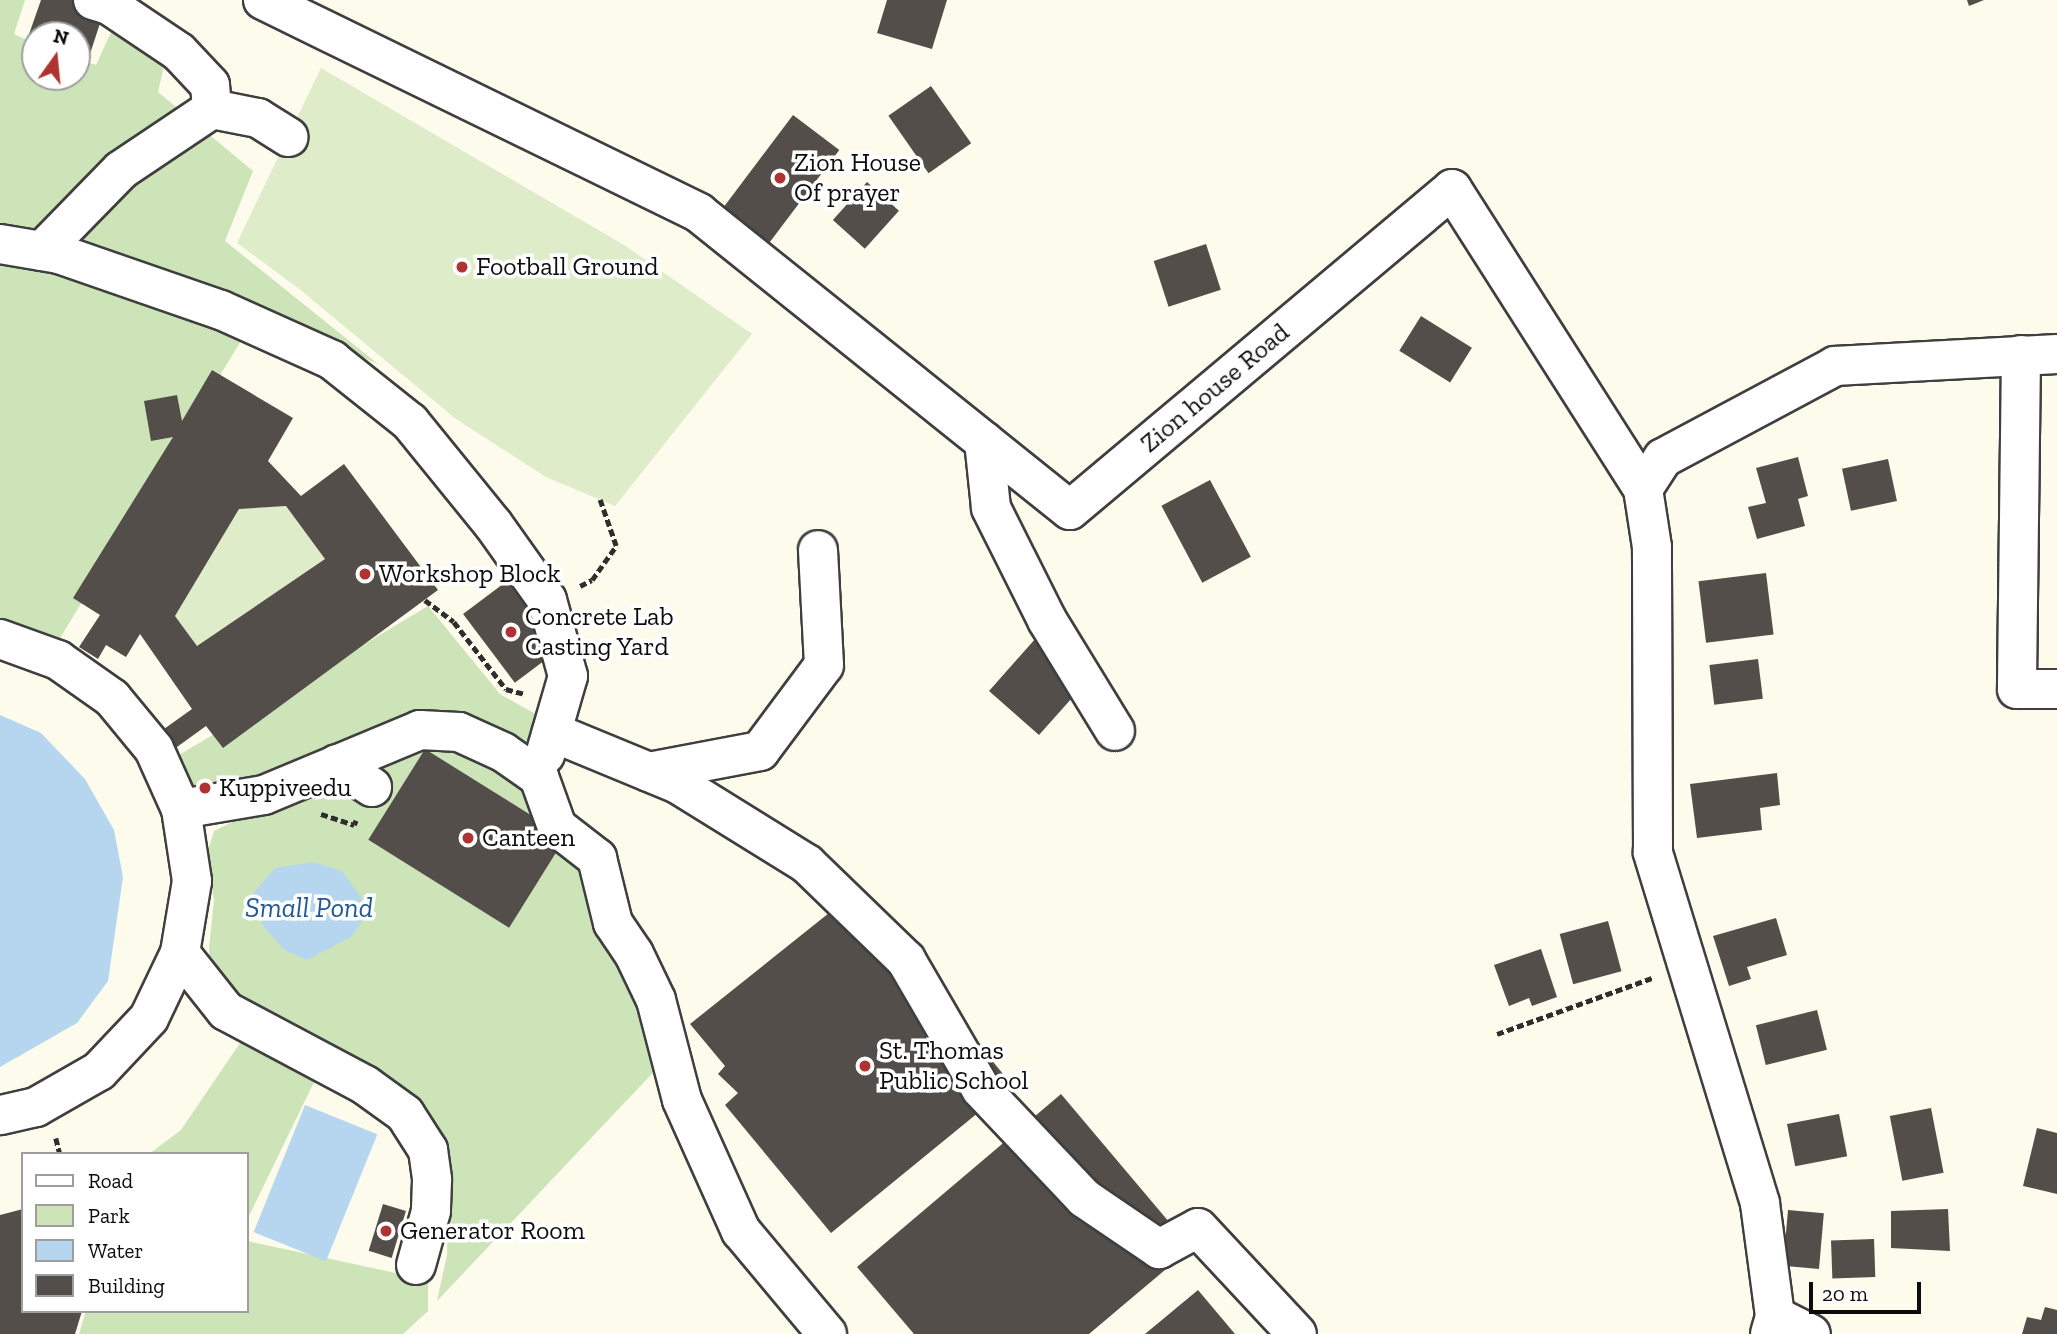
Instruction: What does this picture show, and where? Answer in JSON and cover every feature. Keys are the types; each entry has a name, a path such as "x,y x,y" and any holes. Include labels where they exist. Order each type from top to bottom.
{"street":[{"path":"93,0 109,5 179,52 210,85 212,109"},
{"name":"Zion house Road","path":"263,0 699,213 1070,510 1452,189 1643,489"},
{"path":"42,251 121,170 212,109 258,118 288,136"},
{"path":"0,244 42,251 221,310 332,360 410,422 493,524 547,600 568,676 539,777"},
{"path":"1811,1334 1773,1325 1760,1203 1654,852 1652,547 1643,489 1663,458 1835,366 2039,354 2017,689 2057,689"},
{"path":"984,441 991,508 1047,621 1115,731"},
{"path":"649,772 760,751 824,665 818,550"},
{"path":"0,639 58,660 112,698 155,749 181,809 192,881 180,953 149,1018 99,1071 36,1107 0,1115"},
{"path":"556,718 649,772 678,784 807,864 906,960 981,1089 1084,1198 1159,1249 1198,1228 1297,1334"},
{"path":"181,809 264,795 420,730 459,732 503,752 539,777 557,827 597,858 613,923 634,954 656,1000 682,1100 741,1231 827,1334"},
{"path":"337,764 372,787"},
{"path":"180,953 226,1011 365,1085 405,1114 428,1150 432,1180 430,1211 416,1265"}],"path":[{"path":"547,600 592,580 616,546 600,500"},
{"path":"425,600 454,622 506,689 556,718"},
{"path":"1497,1034 1689,965"}],"green space":[{"path":"0,0 25,0 14,34 21,37 21,91 91,91 91,63 96,65 113,28 166,57 158,92 253,171 225,241 378,364 229,299 0,228"},
{"name":"Football Ground","path":"321,68 624,245 752,334 615,506 546,477 456,419 298,288 237,243"},
{"path":"0,257 42,263 247,331 54,648 0,637"},
{"path":"286,506 325,559 197,646 175,616 239,509"},
{"path":"428,606 500,694 539,716 542,737 509,745 462,727 181,809 164,764"},
{"path":"425,739 510,769 582,873 651,1023 662,1063 437,1301 447,1255 449,1145 402,1088 252,1012 210,971 209,948 214,900 207,854 214,831 333,773"},
{"path":"235,1028 318,1074 248,1218 248,1152 152,1152 181,1130 240,1043"},
{"path":"248,1241 428,1280 428,1311 403,1334 79,1334 85,1313 248,1313"}],"water":[{"path":"0,715 41,733 85,779 114,830 123,877 108,981 77,1023 0,1067"},
{"name":"Small Pond","path":"313,862 342,871 361,897 363,920 351,937 307,960 284,950 265,928 249,898 275,868"},
{"path":"305,1105 377,1134 326,1261 254,1232"}],"building":[{"path":"41,0 81,0 105,8 91,51 91,21 34,21"},
{"path":"887,0 947,0 932,49 877,33"},
{"path":"1967,0 1984,0 1969,6"},
{"path":"931,86 971,143 929,173 888,116"},
{"name":"Zion House Of prayer","path":"793,115 839,150 770,243 723,208"},
{"path":"867,182 899,211 865,249 833,220"},
{"path":"1206,244 1221,290 1169,307 1154,261"},
{"path":"1421,316 1472,348 1450,383 1399,351"},
{"name":"Workshop Block","path":"212,370 293,418 268,461 301,496 344,464 438,590 223,748 206,726 170,752 157,734 192,709 140,634 126,657 106,645 98,659 79,647 100,615 73,598 173,437 151,441 144,401 177,395 182,421","holes":["286,506 325,559 197,646 175,616 239,509"]},
{"path":"1798,457 1808,496 1798,499 1805,526 1757,539 1748,507 1766,503 1756,468"},
{"path":"1888,459 1897,501 1851,511 1842,469"},
{"path":"1210,480 1251,557 1202,583 1161,506"},
{"path":"1766,573 1774,635 1706,643 1699,581"},
{"name":"Concrete Lab Casting Yard","path":"507,581 559,650 515,683 463,614"},
{"path":"1036,638 1053,653 1047,660 1080,689 1039,735 989,691"},
{"path":"1758,659 1763,699 1714,705 1709,665"},
{"name":"Canteen","path":"425,749 566,837 509,928 368,840"},
{"path":"1777,773 1780,805 1760,808 1762,830 1697,838 1690,784"},
{"path":"834,909 885,929 1012,1085 831,1233 725,1105 738,1093 718,1074 725,1066 690,1024"},
{"path":"1776,918 1787,955 1747,967 1751,979 1729,986 1713,936"},
{"path":"1608,921 1621,971 1573,984 1560,934"},
{"path":"1541,949 1557,997 1532,1006 1529,998 1509,1006 1494,965"},
{"path":"1817,1010 1827,1050 1766,1065 1756,1025"},
{"path":"1061,1094 1191,1248 1089,1334 914,1334 857,1267"},
{"path":"1931,1108 1944,1173 1902,1181 1890,1116"},
{"path":"1839,1114 1847,1156 1795,1166 1787,1124"},
{"path":"2037,1128 2057,1133 2057,1194 2023,1186"},
{"name":"Generator Room","path":"383,1204 406,1211 392,1258 369,1251"},
{"path":"1948,1209 1950,1251 1891,1248 1891,1211"},
{"path":"21,1210 21,1313 81,1313 75,1334 0,1334 0,1215"},
{"path":"1788,1210 1824,1213 1819,1269 1783,1266"},
{"path":"1874,1239 1875,1277 1832,1278 1831,1241"},
{"path":"1198,1290 1235,1334 1145,1334"},
{"path":"2045,1307 2057,1310 2057,1334 2022,1334 2027,1317 2041,1320"}],"place":[{"name":"Zion House Of prayer","path":"780,178"},
{"name":"Football Ground","path":"462,267"},
{"name":"Workshop Block","path":"365,574"},
{"name":"Concrete Lab Casting Yard","path":"511,632"},
{"name":"Kuppiveedu","path":"205,788"},
{"name":"Canteen","path":"468,838"},
{"name":"St. Thomas Public School","path":"865,1066"},
{"name":"Generator Room","path":"386,1231"}]}
